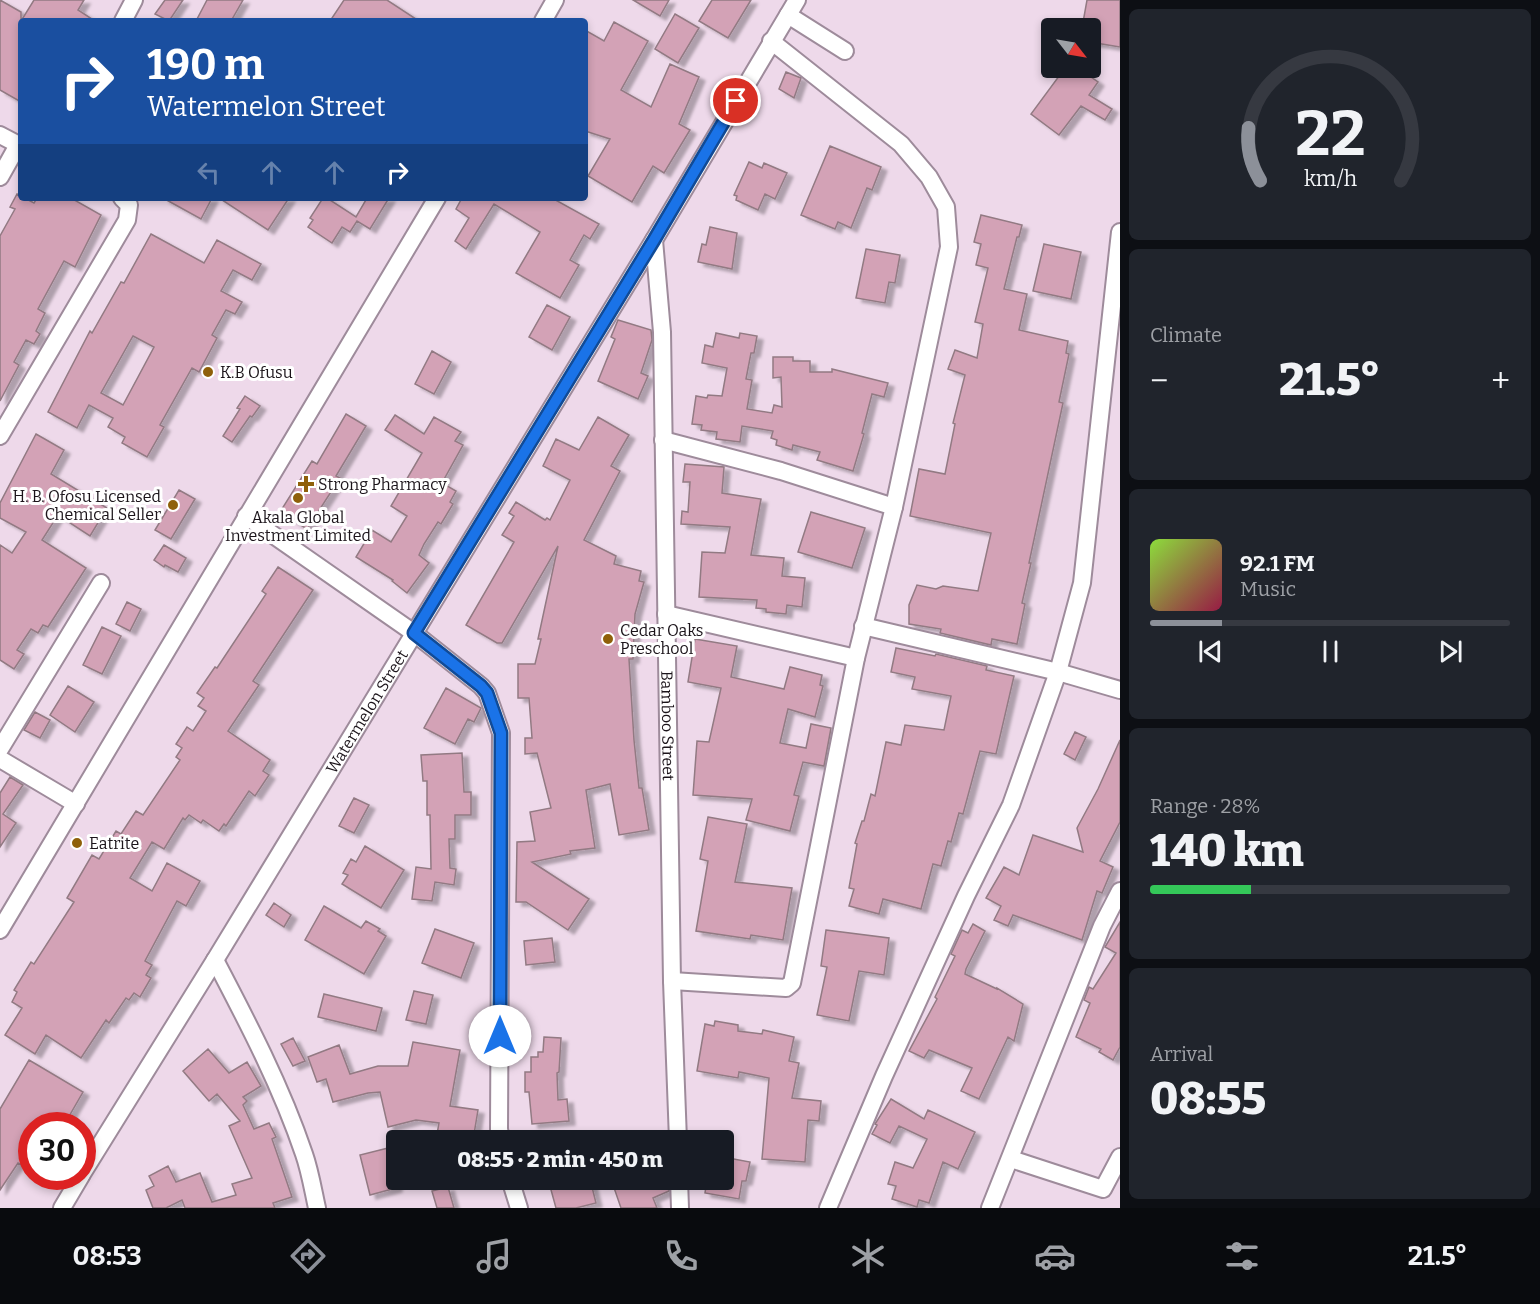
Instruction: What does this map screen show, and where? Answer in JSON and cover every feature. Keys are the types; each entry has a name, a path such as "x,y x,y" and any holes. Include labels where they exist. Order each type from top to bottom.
{"street":[{"path":"545,18 555,0"},
{"name":"Watermelon Street","path":"96,1152 654,240 797,0"},
{"path":"124,18 130,2"},
{"path":"788,15 845,51"},
{"path":"672,981 786,988 792,983 856,658 894,507 949,247 946,207 929,177 901,144 771,41"},
{"path":"0,135 18,144"},
{"path":"0,177 18,148"},
{"path":"0,436 127,220 129,205 125,201"},
{"path":"0,930 434,201"},
{"path":"828,1208 884,1076 966,896 1011,805 1058,672 1082,583 1120,232"},
{"name":"Bamboo Street","path":"654,240 662,332 672,981 678,1130"},
{"path":"663,440 781,471 894,507"},
{"path":"246,516 414,633 487,693 501,733 499,1130"},
{"path":"0,749 101,583"},
{"path":"666,615 856,658"},
{"path":"863,626 1058,672 1120,690"},
{"path":"0,759 76,804"},
{"path":"990,1208 1102,926 1120,891"},
{"path":"215,960 286,1105 304,1156 317,1208"},
{"path":"1011,1159 1112,1189 1120,1156"},
{"name":"Watermelon Street","path":"68,1204 75,1190"},
{"path":"513,1190 519,1208"},
{"path":"679,1190 680,1208"}],"building":[{"path":"0,0 21,12 21,18 18,18 18,100 0,90"},
{"path":"34,0 84,0 78,10 90,18 23,18"},
{"path":"165,0 183,0 171,18 163,18 155,14"},
{"path":"207,0 243,0 233,18 198,18"},
{"path":"344,0 387,0 414,18 332,18"},
{"path":"633,0 669,0 660,16"},
{"path":"712,0 751,0 728,38 699,21"},
{"path":"1087,0 1120,0 1120,47 1101,44 1101,18 1084,18"},
{"path":"675,14 699,28 678,63 655,49"},
{"path":"614,22 648,41 621,90 651,107 670,64 699,77 679,124 690,130 664,173 653,166 632,202 588,176 610,139 588,132 588,32 604,41"},
{"path":"786,72 801,78 794,98 779,89"},
{"path":"1058,78 1092,78 1098,82 1089,95 1112,109 1105,120 1081,106 1059,135 1031,114"},
{"path":"830,146 881,167 872,190 867,188 851,228 838,222 835,229 801,215"},
{"path":"749,162 762,168 764,163 787,173 775,199 765,194 758,210 736,200 737,196 734,195"},
{"path":"17,194 18,201 34,203 35,201 76,201 101,215 75,267 64,261 38,309 45,313 36,331 40,334 34,344 26,340 14,362 19,365 0,401 0,236 15,209 10,207"},
{"path":"168,201 210,201 201,219"},
{"path":"224,201 287,201 268,230"},
{"path":"321,201 332,201 356,217 365,201 387,201 370,229 357,221 350,232 342,227 332,243 308,227 313,220 310,218"},
{"path":"460,201 557,201 599,224 590,239 584,235 570,260 579,265 560,298 516,273 540,232 494,204 466,249 455,241 469,218 456,209"},
{"path":"981,215 1022,225 1004,289 1027,294 1019,330 1068,341 1066,353 1069,354 1059,402 1063,403 1029,563 1031,563 1022,603 1025,604 1017,644 992,639 991,645 940,633 941,629 909,624 909,605 917,585 936,589 943,586 978,591 991,533 910,516 919,469 945,474 955,424 953,423 965,375 948,369 955,350 977,358 983,324 975,322 988,268 976,265 981,244 974,242"},
{"path":"710,227 737,233 732,269 698,262 702,244 706,245"},
{"path":"151,234 204,263 217,240 261,264 252,280 233,270 221,291 242,302 235,314 226,310 212,335 217,338 199,372 192,368 160,425 164,427 147,457 122,443 125,437 108,427 113,418 89,405 77,428 48,412 90,331 92,333 121,282 124,283","holes":["133,336 154,347 123,405 101,393"]},
{"path":"1044,244 1081,252 1071,299 1033,291"},
{"path":"866,249 900,255 895,283 889,282 885,303 856,298"},
{"path":"547,305 570,317 552,350 529,337"},
{"path":"618,320 651,330 652,340 641,373 648,376 638,399 598,381 615,339 611,337"},
{"path":"716,333 739,338 740,333 757,336 746,379 752,380 747,409 772,413 774,405 782,407 781,377 773,378 773,357 793,357 793,361 810,361 810,372 832,372 832,369 888,383 884,397 872,394 862,433 864,434 853,471 817,460 820,452 793,445 792,450 776,445 777,440 771,438 773,431 742,426 740,442 716,439 717,432 701,430 702,425 692,424 696,396 707,398 708,395 722,396 727,368 702,363 705,345 713,347"},
{"path":"432,351 451,362 434,394 415,384"},
{"path":"245,396 260,406 232,442 223,436 240,409 237,408"},
{"path":"346,414 366,426 336,476 340,478 307,529 280,512 312,461 317,464"},
{"path":"395,415 424,434 434,417 461,432 455,441 463,445 442,483 456,491 450,502 453,504 441,524 438,522 424,544 419,555 429,563 407,593 393,580 356,557 372,530 391,542 407,516 391,506 422,453 385,430"},
{"path":"598,417 629,435 611,466 620,471 584,540 616,556 614,564 641,571 639,581 644,582 635,614 633,659 629,659 639,788 642,788 649,830 619,835 610,784 586,790 595,848 570,851 571,854 532,862 589,899 568,930 526,902 516,902 517,842 535,841 530,812 551,808 537,753 525,754 525,738 532,738 529,698 518,698 518,664 535,664 541,639 538,639 558,546 502,643 497,643 466,625 514,542 502,535 514,516 509,513 516,502 545,520 547,518 550,520 570,480 543,466 556,439 579,450"},
{"path":"36,434 64,450 51,474 107,508 90,536 58,515 42,540 86,568 48,627 43,625 38,633 31,629 17,650 24,654 14,669 0,660 0,545 12,553 26,532 0,518 0,503"},
{"path":"685,464 724,467 722,493 761,499 751,555 784,558 782,576 805,578 802,607 787,605 786,614 766,612 766,609 756,608 757,600 699,597 702,552 725,553 730,527 681,524 682,511 688,512 690,482 683,482"},
{"path":"179,490 195,499 171,539 155,530"},
{"path":"811,512 865,528 852,568 798,552"},
{"path":"164,545 186,558 178,572 154,560"},
{"path":"278,567 313,590 253,681 259,685 228,731 270,760 263,771 269,775 255,796 249,791 226,826 224,824 219,831 203,820 201,823 189,815 185,820 183,818 164,849 152,842 130,878 152,891 167,863 200,881 186,906 177,901 145,961 152,965 146,975 151,978 140,997 134,993 129,1000 126,998 109,1023 106,1020 81,1058 46,1035 35,1054 5,1035 22,1008 12,1002 17,992 14,990 31,962 34,964 74,902 67,898 92,855 99,859 116,831 121,834 136,811 143,815 180,760 176,757 182,748 176,744 187,727 193,731 206,711 198,706 204,698 197,693 215,667 217,668 266,594 262,591"},
{"path":"127,602 141,609 130,631 116,624"},
{"path":"102,627 121,636 102,674 83,665"},
{"path":"695,639 737,646 731,677 784,689 790,667 822,675 820,685 823,686 815,717 788,709 780,743 806,748 811,724 831,728 824,766 803,762 794,795 799,796 790,831 746,820 752,799 693,795 697,741 709,742 721,688 688,682"},
{"path":"896,648 935,656 936,654 987,666 986,670 1014,676 996,754 980,751 963,814 959,813 941,866 933,864 921,909 883,899 879,914 849,906 854,889 849,888 857,844 855,843 871,794 875,796 886,742 901,745 905,725 944,730 951,696 912,689 915,677 891,672"},
{"path":"68,686 94,702 75,732 50,715"},
{"path":"446,688 481,708 474,722 468,719 455,744 424,728"},
{"path":"35,712 50,720 40,738 24,730"},
{"path":"1075,732 1086,737 1075,760 1064,754"},
{"path":"1120,740 1120,822 1100,861 1113,867 1102,893 1097,891 1082,940 1013,915 1008,926 994,920 1001,906 986,898 1004,867 1019,875 1033,835 1083,852 1077,828"},
{"path":"462,753 464,792 471,792 471,815 455,815 455,839 449,839 450,868 456,869 454,885 435,882 432,901 412,899 416,867 431,869 430,815 427,815 427,781 423,781 421,755"},
{"path":"10,777 23,785 3,814 16,823 0,847 0,793"},
{"path":"354,798 369,805 354,833 339,826"},
{"path":"708,817 747,824 735,882 792,888 783,940 751,935 750,939 696,931 708,861 700,859"},
{"path":"365,846 404,870 381,908 342,884 348,875 343,873 351,859 356,862"},
{"path":"274,903 291,915 284,927 266,915"},
{"path":"324,906 361,928 366,921 380,929 378,931 386,936 364,974 305,940"},
{"path":"1120,922 1120,1047 1113,1060 1099,1052 1101,1049 1076,1037 1090,1003 1084,1000 1089,987 1093,989 1116,953 1105,947"},
{"path":"973,924 985,931 965,974 997,988 1023,1004 1014,1041 1008,1037 979,1099 961,1091 972,1068 929,1050 924,1058 909,1051 937,999 935,997 955,956 951,954 962,930 968,933"},
{"path":"435,929 474,943 461,978 422,963"},
{"path":"826,930 889,938 884,975 859,971 849,1021 817,1015 827,967 821,966"},
{"path":"552,938 555,962 526,965 524,941"},
{"path":"414,991 433,995 426,1024 406,1020"},
{"path":"324,994 382,1008 376,1031 318,1017"},
{"path":"715,1021 738,1025 738,1031 762,1034 763,1030 794,1037 789,1061 799,1063 792,1098 821,1101 819,1121 808,1120 805,1162 762,1159 769,1078 739,1072 738,1078 697,1071 705,1024 714,1026"},
{"path":"544,1037 561,1038 559,1072 557,1073 558,1100 567,1099 569,1121 532,1124 529,1092 525,1092 525,1072 531,1072 531,1057 538,1057 538,1052 543,1052"},
{"path":"293,1038 305,1061 293,1066 281,1044"},
{"path":"413,1042 460,1050 450,1106 478,1110 475,1130 438,1130 439,1123 416,1120 388,1127 380,1092 333,1102 326,1079 317,1082 308,1057 339,1045 350,1074 378,1066 408,1066"},
{"path":"208,1049 229,1073 247,1062 261,1086 243,1097 247,1101 243,1105 254,1129 269,1123 276,1137 272,1139 292,1197 273,1203 275,1208 185,1208 182,1200 166,1208 153,1208 146,1190 154,1186 149,1176 168,1166 176,1182 200,1173 212,1202 236,1195 232,1184 252,1178 229,1126 240,1121 217,1094 209,1101 183,1071"},
{"path":"29,1060 83,1092 71,1112 18,1112 18,1163 0,1190 0,1109"},
{"path":"891,1099 924,1119 928,1110 975,1132 958,1169 943,1162 929,1203 919,1200 917,1207 892,1199 896,1186 888,1184 895,1162 913,1168 927,1139 899,1126 890,1143 872,1134 877,1125 875,1124"},
{"path":"386,1148 386,1190 389,1190 370,1195 360,1155"},
{"path":"734,1159 750,1162 746,1181 742,1181 739,1199 705,1193 705,1190 734,1190"},
{"path":"449,1190 454,1208 437,1208 432,1191"},
{"path":"551,1190 593,1190 596,1203 576,1208 556,1208"},
{"path":"615,1190 669,1190 653,1198 657,1208 621,1208"}],"place":[{"name":"K.B Ofusu","path":"208,372"},
{"name":"Strong Pharmacy","path":"306,484"},
{"name":"Akala Global Investment Limited","path":"298,498"},
{"name":"H. B. Ofosu Licensed Chemical Seller","path":"173,505"},
{"name":"Cedar Oaks Preschool","path":"608,639"},
{"name":"Eatrite","path":"77,843"}],"route":[{"path":"500,1036 501,733 487,693 481,686 414,633 654,240 736,101"}]}
